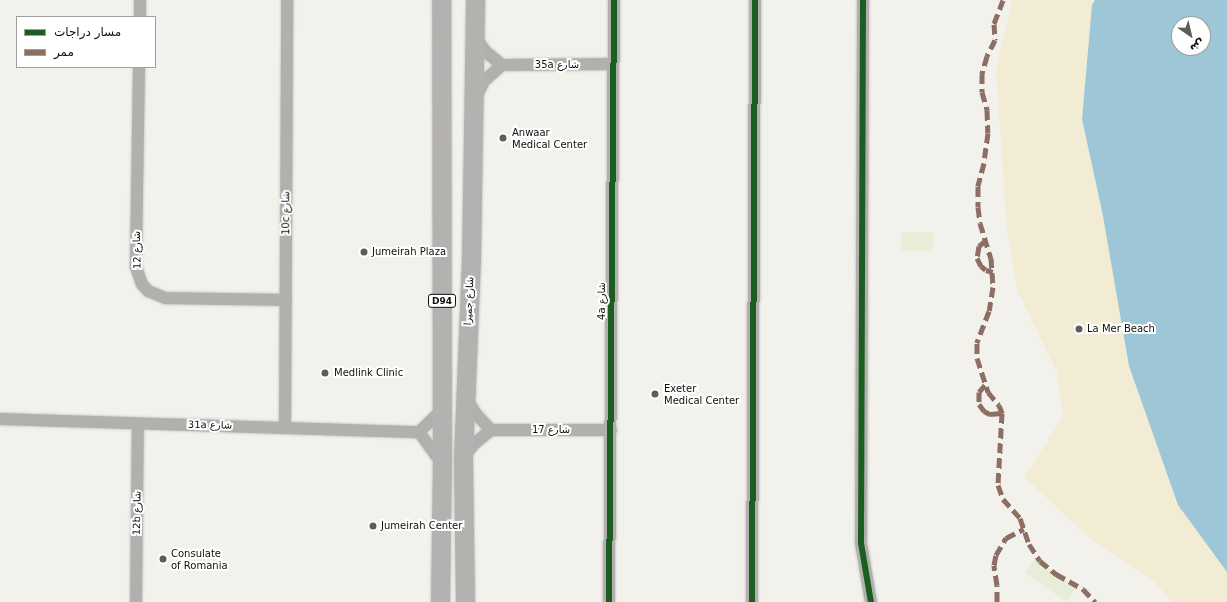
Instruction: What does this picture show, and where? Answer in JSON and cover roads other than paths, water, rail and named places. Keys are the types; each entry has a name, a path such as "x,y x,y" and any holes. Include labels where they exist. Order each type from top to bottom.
{"main road":[{"name":"D94","path":"440,602 442,463 441,0"},
{"name":"شارع جميرا","path":"465,602 463,458 471,260 475,0"}],"street":[{"path":"140,0 140,16"},
{"name":"10c شارع","path":"285,427 287,0"},
{"name":"4a شارع","path":"610,602 614,0"},
{"path":"752,602 755,0"},
{"path":"863,0 862,543 871,602"},
{"path":"474,35 486,52 502,65 484,82 474,104"},
{"name":"35a شارع","path":"502,65 613,64"},
{"name":"شارع 12","path":"139,68 136,267 142,284 148,291 165,298 286,300"},
{"path":"463,458 475,443 491,430 476,414 465,396"},
{"path":"442,410 432,422 419,432 442,463"},
{"name":"31a شارع","path":"0,419 419,432"},
{"name":"12b شارع","path":"136,602 138,424"},
{"name":"شارع 17","path":"491,430 611,430"}],"water":[{"path":"1095,0 1227,0 1227,572 1178,505 1129,366 1103,216 1082,119 1092,5"}],"place":[{"name":"Anwaar Medical Center","path":"503,138"},
{"name":"Jumeirah Plaza","path":"364,252"},
{"name":"La Mer Beach","path":"1079,329"},
{"name":"Medlink Clinic","path":"325,373"},
{"name":"Exeter Medical Center","path":"655,394"},
{"name":"Jumeirah Center","path":"373,526"},
{"name":"Consulate of Romania","path":"163,559"}]}
